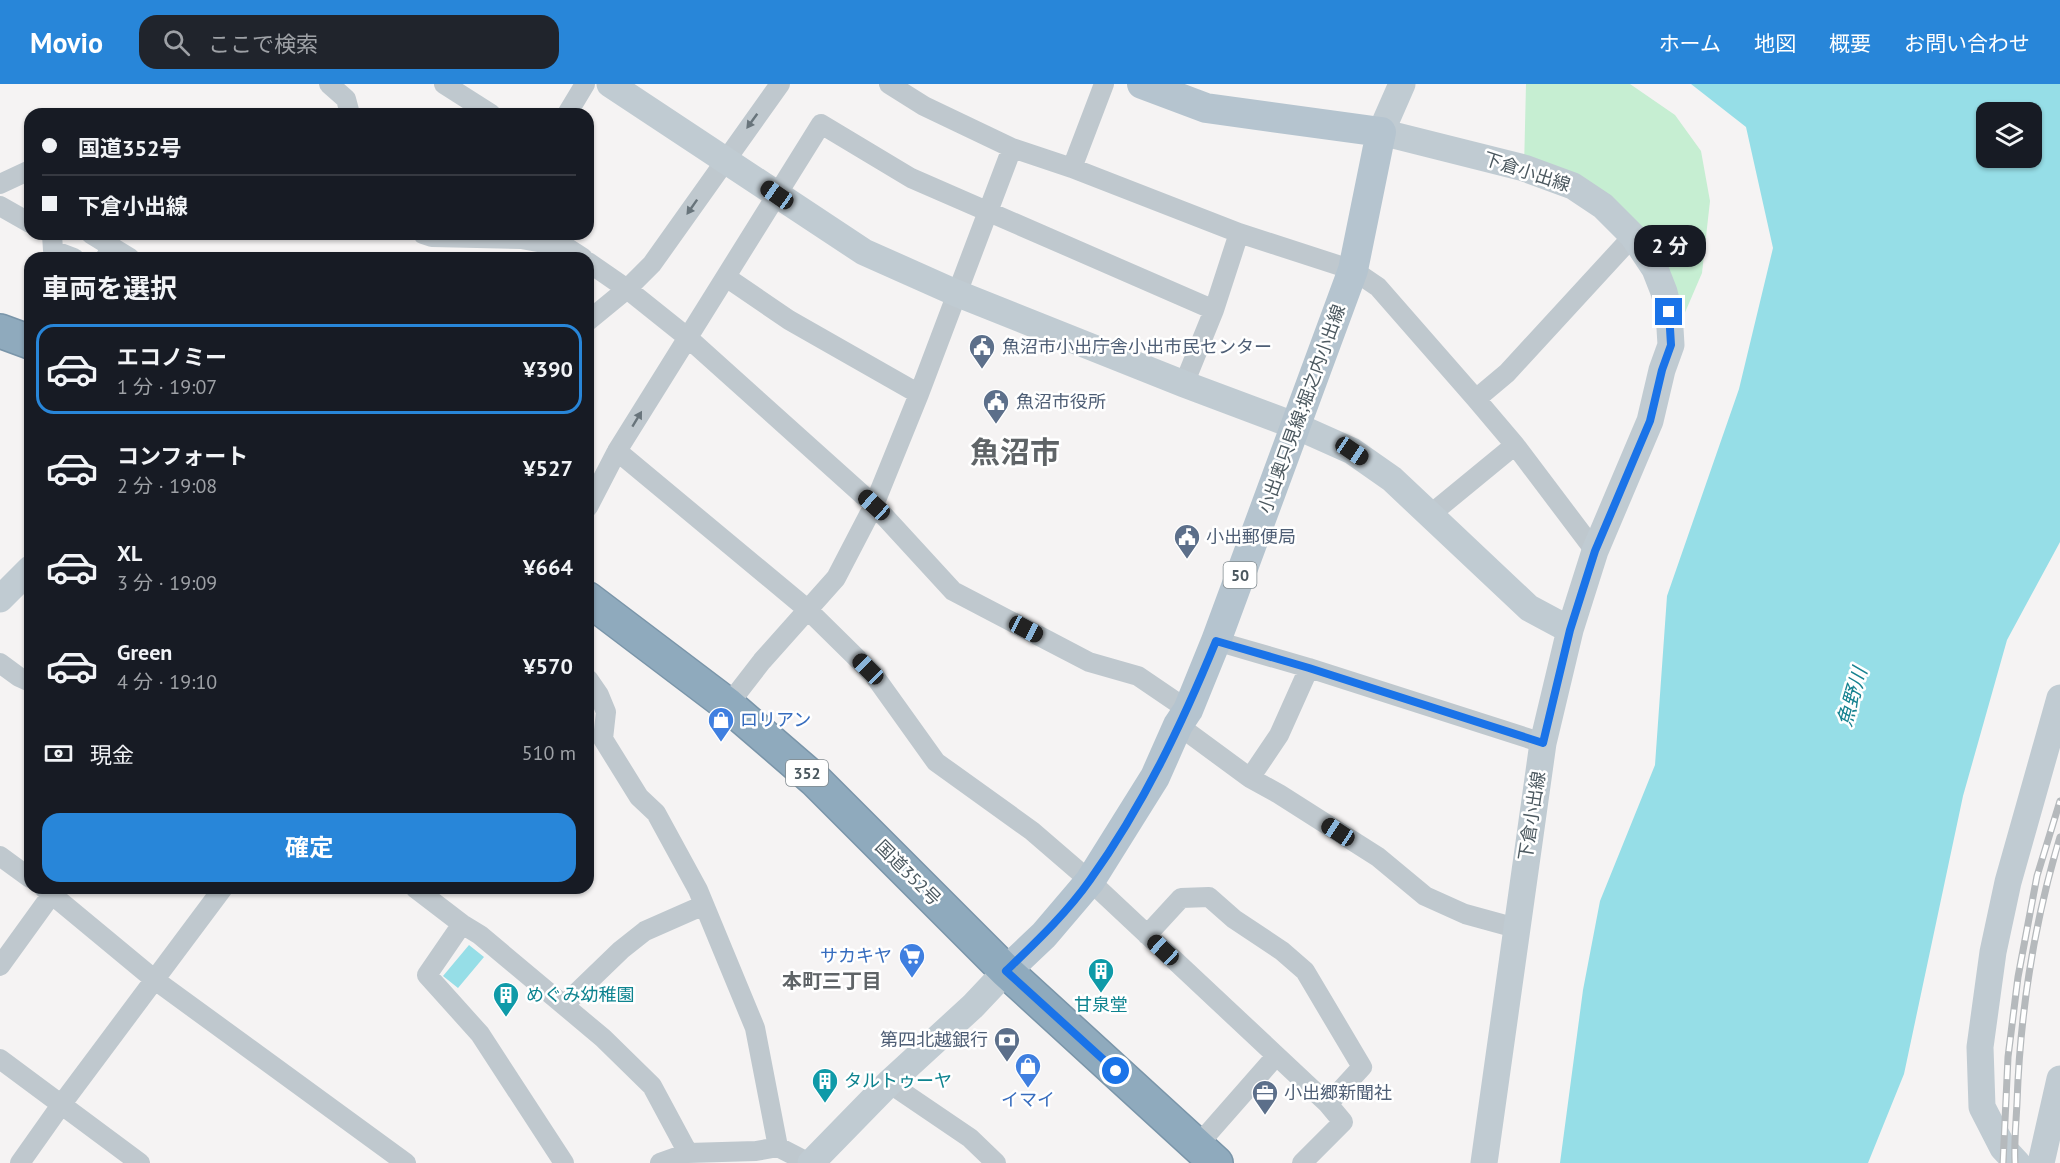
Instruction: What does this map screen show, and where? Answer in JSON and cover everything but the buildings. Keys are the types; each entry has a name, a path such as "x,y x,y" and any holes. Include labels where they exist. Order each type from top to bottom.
{"highway":[{"path":"0,331 24,340"},
{"name":"国道352号","path":"594,603 728,705 815,780 1006,971 1207,1154"}],"main road":[{"path":"1142,84 1206,108 1381,132"},
{"name":"小出奥只見線;堀之内小出線","path":"1006,971 1044,935 1090,881 1155,777 1183,718 1216,641 1353,270 1381,132"}],"street":[{"path":"329,84 346,99 348,108"},
{"path":"444,84 481,108"},
{"path":"571,108 585,84"},
{"path":"610,84 864,252 956,293 1296,426 1352,451 1392,479 1529,608 1570,630"},
{"path":"594,316 627,289 652,264 780,84"},
{"path":"889,84 924,106 1012,148 1072,168 1239,233 1353,270 1378,287 1476,399 1515,445 1595,551"},
{"path":"1072,168 1104,84"},
{"path":"1381,132 1402,84"},
{"path":"594,495 617,451 821,124 911,178 1214,310"},
{"name":"下倉小出線","path":"1381,132 1524,168 1573,186 1603,206 1633,236 1656,269 1669,312 1671,345 1662,370 1650,421 1595,551 1570,630 1543,743 1484,1163"},
{"path":"728,705 807,609 836,578 874,505 920,394 1012,148"},
{"path":"0,184 24,173"},
{"path":"0,206 24,220"},
{"path":"1184,384 1214,310 1239,233"},
{"path":"1476,399 1507,373 1633,236"},
{"path":"52,240 53,250 58,252"},
{"path":"96,240 107,252"},
{"path":"531,240 566,247 574,252"},
{"path":"594,266 627,289 687,337 874,505 953,591 1089,662 1138,676 1250,778 1378,857 1425,896 1465,914 1516,928"},
{"path":"726,277 789,320 920,394"},
{"path":"1431,514 1515,445"},
{"path":"617,451 807,609 873,674 936,762 1032,831 1090,881 1328,1104 1343,1122 1302,1163"},
{"path":"0,599 24,575"},
{"path":"1216,641 1309,668 1543,743"},
{"path":"0,663 24,679"},
{"path":"1250,778 1279,735 1309,668"},
{"path":"594,688 606,712 595,740 639,797 656,813 704,905 755,1028 778,1147"},
{"path":"2017,1163 2003,1148 1982,1107 1980,1047 1994,952 2008,882 2060,698"},
{"path":"0,856 24,874"},
{"path":"0,966 46,894"},
{"path":"52,894 155,980 406,1163"},
{"path":"20,1163 219,894"},
{"path":"423,894 480,935 603,1038 652,1086 688,1153"},
{"path":"1147,935 1181,898 1209,897 1234,919 1282,951 1305,971 1362,1067 1328,1104"},
{"path":"564,1005 621,950 645,931 704,905"},
{"path":"462,924 427,975 480,1034 564,1163"},
{"path":"660,1163 688,1153 756,1151 778,1147 810,1163 889,1083 973,1006 1006,971"},
{"path":"1207,1154 1276,1056"},
{"path":"0,1059 140,1163"},
{"path":"2041,1163 2060,1079"},
{"path":"889,1083 970,1138 991,1162"}],"green space":[{"path":"1526,84 1630,84 1675,115 1701,151 1710,201 1702,273 1671,345 1633,236 1524,168"}],"water":[{"name":"魚野川","path":"1691,84 2060,84 2060,542 2007,640 1963,796 1904,1074 1868,1163 1560,1163 1583,990 1600,901 1655,765 1667,596 1739,389 1773,248 1746,127"},
{"path":"469,945 484,957 458,988 443,976"}],"railway":[{"path":"2003,1163 2008,1057 2018,977 2037,876 2060,801"},
{"path":"2015,1163 2021,1036 2025,1002 2036,935 2060,837"}],"place":[{"name":"魚沼市小出庁舎小出市民センター","path":"982,370"},
{"name":"魚沼市役所","path":"996,425"},
{"name":"小出郵便局","path":"1187,560"},
{"name":"ロリアン","path":"721,743"},
{"name":"サカキヤ","path":"912,979"},
{"name":"甘泉堂","path":"1101,994"},
{"name":"めぐみ幼稚園","path":"506,1018"},
{"name":"第四北越銀行","path":"1007,1063"},
{"name":"イマイ","path":"1028,1089"},
{"name":"タルトゥーヤ","path":"825,1104"},
{"name":"小出郷新聞社","path":"1265,1116"}],"district":[{"name":"魚沼市","path":"1015,453"},
{"name":"本町三丁目","path":"832,981"}],"route":[{"path":"1116,1071 1006,971 1044,935 1090,881 1155,777 1178,725 1188,710 1216,641 1309,668 1543,743 1570,630 1595,551 1650,421 1662,370 1671,345 1669,312"}]}
